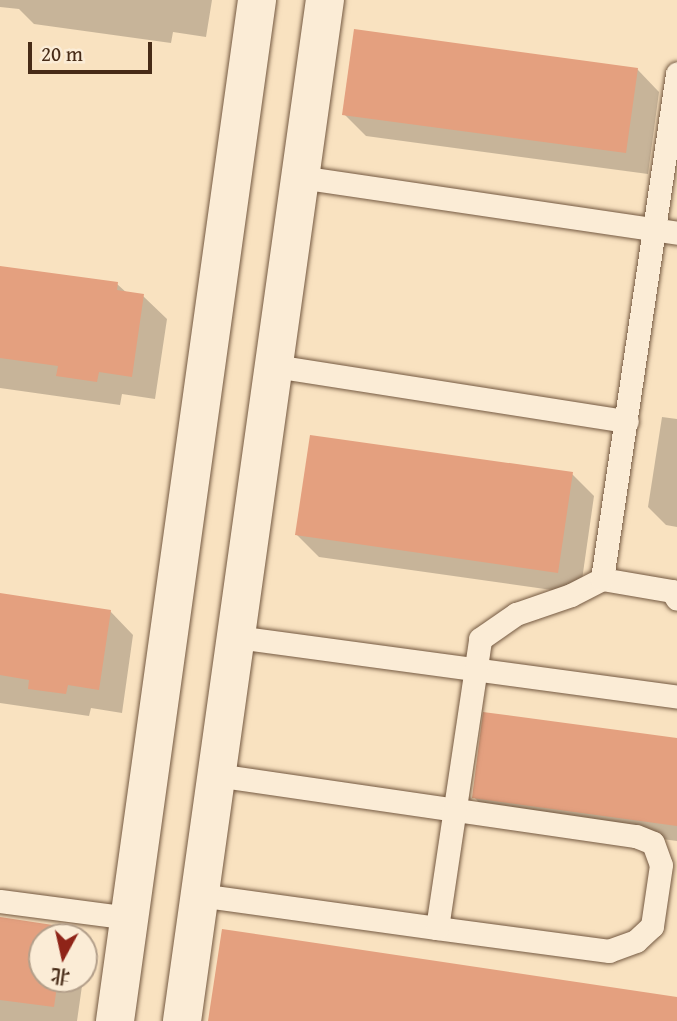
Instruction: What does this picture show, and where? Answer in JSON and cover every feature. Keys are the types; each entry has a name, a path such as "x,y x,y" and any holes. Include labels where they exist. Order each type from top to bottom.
{"street":[{"path":"115,1021 257,0"},
{"path":"182,1021 325,0"}],"lane":[{"path":"602,579 627,421 666,231 677,74"},
{"path":"300,177 666,231"},
{"path":"274,366 627,421"},
{"path":"437,928 480,639 516,614 571,594 602,579 672,591 677,599"},
{"path":"236,636 677,697"},
{"path":"199,895 609,951 636,942 652,926 661,865 653,843 636,836 216,775"},
{"path":"0,901 129,918"}],"building":[{"path":"354,29 638,68 626,153 342,115"},
{"path":"0,266 118,282 117,290 144,294 132,377 99,372 97,382 56,376 58,366 0,358"},
{"path":"310,435 573,472 558,573 295,535"},
{"path":"0,593 111,610 99,690 68,685 66,694 28,689 29,680 0,675"},
{"path":"483,712 677,738 677,826 472,798"},
{"path":"0,917 40,923 28,923 28,993 56,993 54,1007 0,1000"},
{"path":"222,929 677,997 677,1021 208,1021"}]}
